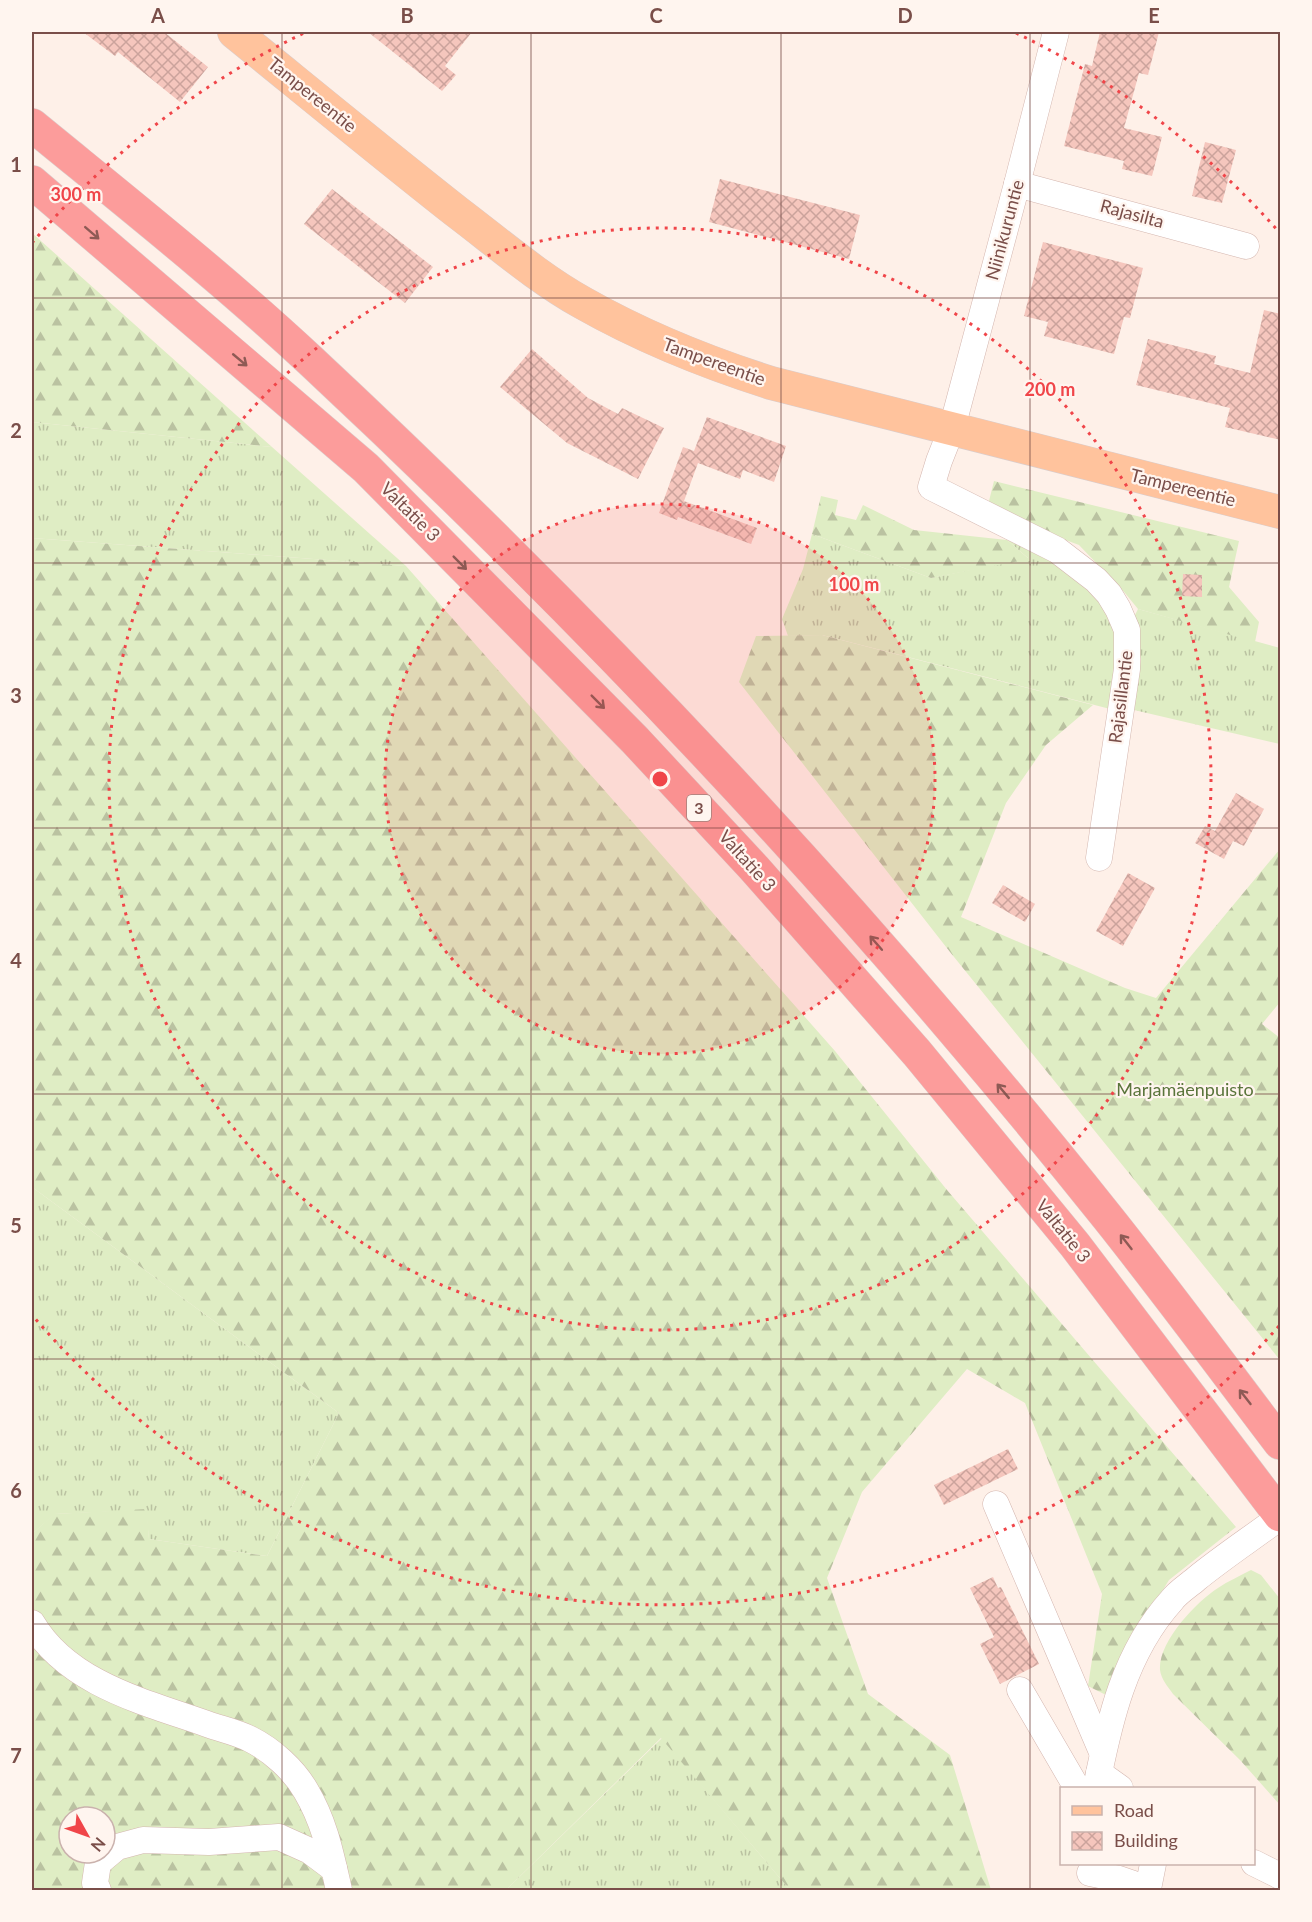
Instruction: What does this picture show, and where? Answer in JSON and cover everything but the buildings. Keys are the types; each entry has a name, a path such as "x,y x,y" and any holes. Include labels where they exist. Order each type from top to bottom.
{"highway":[{"name":"3","path":"32,125 205,267 309,359 528,570 673,718 785,839 950,1027 1108,1218 1281,1443"},
{"name":"Valtatie 3","path":"32,182 366,468 643,748 754,868 925,1062 1075,1245 1281,1516"}],"main road":[{"name":"Tampereentie","path":"234,32 485,234 580,302 644,336 716,365 771,383 1281,512"}],"street":[{"name":"Niinikuruntie","path":"952,428 1056,32"},
{"name":"Rajasilta","path":"1017,184 1246,246"},
{"name":"Rajasillantie","path":"952,428 931,487 1057,550 1078,564 1109,594 1127,630 1127,669 1099,858"},
{"path":"996,1504 1099,1771 1119,1787"},
{"path":"1099,1771 1115,1703 1135,1654 1157,1619 1172,1599 1209,1568 1281,1516"},
{"path":"32,1623 58,1655 86,1677 118,1692 250,1739 281,1759 306,1789 323,1824 337,1880"},
{"path":"1020,1690 1076,1787"},
{"path":"98,1890 95,1883 98,1863 117,1847 143,1840 209,1842 279,1837 310,1851 337,1880"},
{"path":"1255,1863 1281,1876"},
{"path":"1090,1876 1119,1879 1148,1889 1153,1865"}],"green space":[{"path":"32,233 272,447 32,422"},
{"path":"32,422 272,447 406,566 32,538"},
{"path":"994,481 1239,541 1229,587 1259,622 1255,642 1138,609 1079,545 1004,517 989,501"},
{"path":"821,496 838,500 835,515 856,520 863,505 914,530 1007,540 1029,559 931,578 812,534"},
{"path":"812,534 931,578 1028,558 1007,540 1054,557 1093,589 1116,623 1114,710 822,635 788,636 782,619 803,569"},
{"path":"32,538 406,566 835,1051 947,1190 1236,1527 1169,1580 1133,1639 1106,1695 1088,1686 1102,1594 1025,1403 967,1369 862,1492 827,1578 868,1694 950,1755 991,1890 790,1890 661,1738 506,1890 32,1890 32,1534 54,1514 147,1509 149,1539 267,1556 339,1413 32,1187"},
{"path":"1138,609 1280,648 1280,744 1134,710 1141,659 1131,623"},
{"name":"Marjamäenpuisto","path":"822,635 1093,705 1046,745 1006,803 961,917 1125,988 1156,998 1280,849 1280,1002 1262,1024 1280,1038 1280,1360 950,952 739,682 756,636"},
{"path":"32,1187 339,1413 267,1556 149,1539 146,1510 55,1514 32,1534"},
{"path":"1251,1570 1261,1575 1280,1599 1280,1805 1240,1760 1173,1694 1163,1680 1160,1670 1165,1647 1189,1613 1209,1594"},
{"path":"662,1738 790,1890 506,1890"}]}
